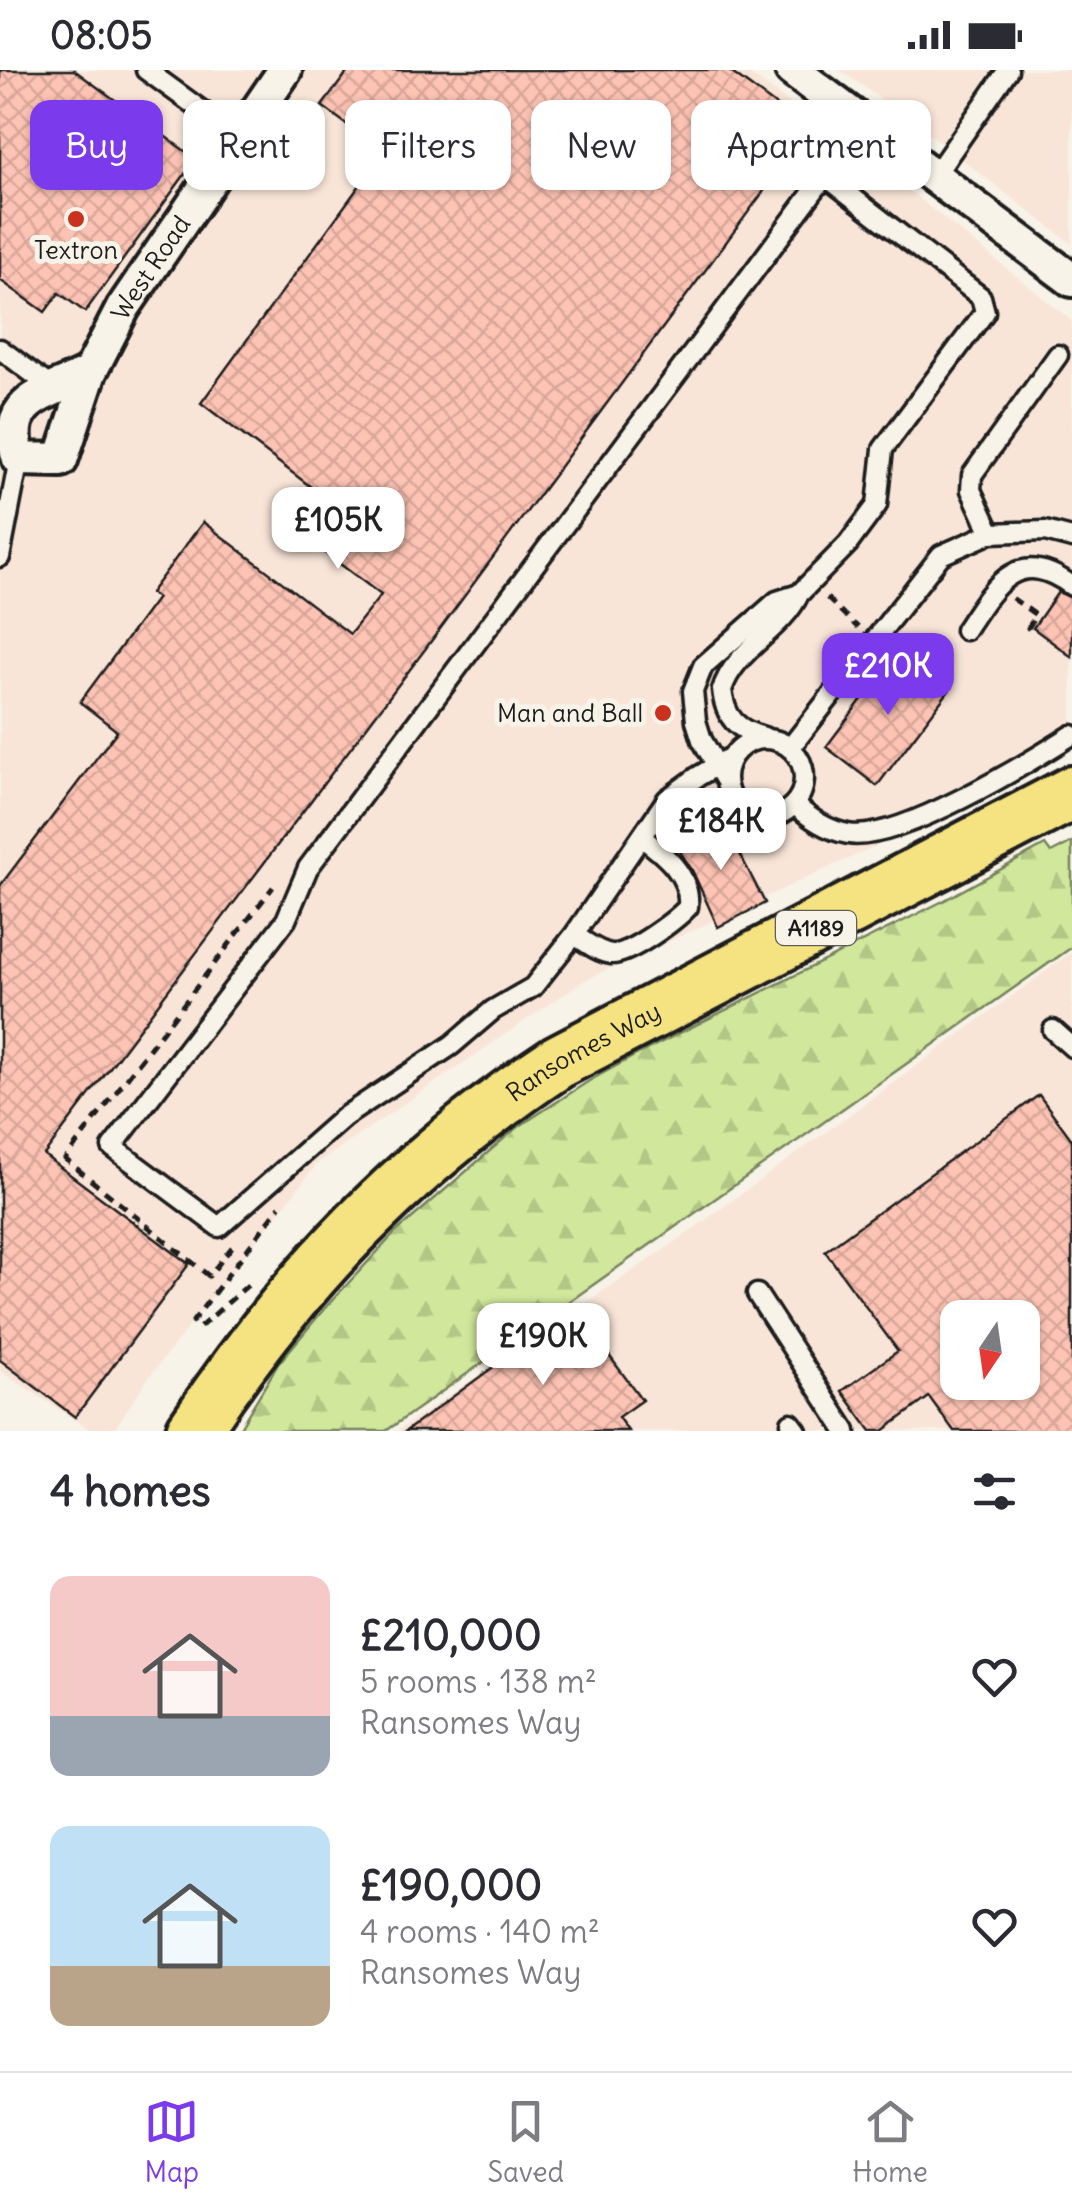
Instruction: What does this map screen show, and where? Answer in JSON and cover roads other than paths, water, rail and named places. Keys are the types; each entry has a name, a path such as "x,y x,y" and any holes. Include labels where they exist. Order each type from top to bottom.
{"main road":[{"name":"Ransomes Way","path":"193,1431 300,1285 363,1217 439,1148 506,1096 559,1061 1072,793"}],"street":[{"name":"West Road","path":"264,100 285,70"},
{"path":"792,70 1072,280"},
{"name":"West Road","path":"19,459 61,460 90,372 123,308 202,190"},
{"path":"19,459 7,410 90,372"}],"lane":[{"path":"146,70 187,100"},
{"path":"935,175 1008,70"},
{"path":"646,831 703,801 735,804 758,818 772,818 795,805 805,782 804,769 790,748 772,739 737,727 726,712 722,690 737,664 790,614 799,594 848,544 877,504 883,449 985,312 982,297 825,176 308,868 286,920 112,1147 220,1227 344,1117 452,1044 493,1010 532,987 574,935 646,831 673,794 724,768 749,742 772,739"},
{"path":"0,350 55,390"},
{"path":"991,534 970,490 972,475 1058,355"},
{"path":"0,557 19,459"},
{"path":"790,748 941,555 991,534 1045,531 1072,538"},
{"path":"966,630 994,585 1010,574 1035,569 1048,571 1072,586"},
{"path":"735,804 724,768 696,721 696,680 703,666 777,600 799,594"},
{"path":"795,805 814,821 852,835 889,830 971,793 1072,735"},
{"path":"574,935 602,952 620,954 671,923 688,907 688,895 671,860 646,831"},
{"path":"1053,1030 1072,1047"},
{"path":"757,1294 846,1431"}],"place":[{"name":"Textron","path":"76,219"},
{"name":"Man and Ball","path":"663,713"}]}
